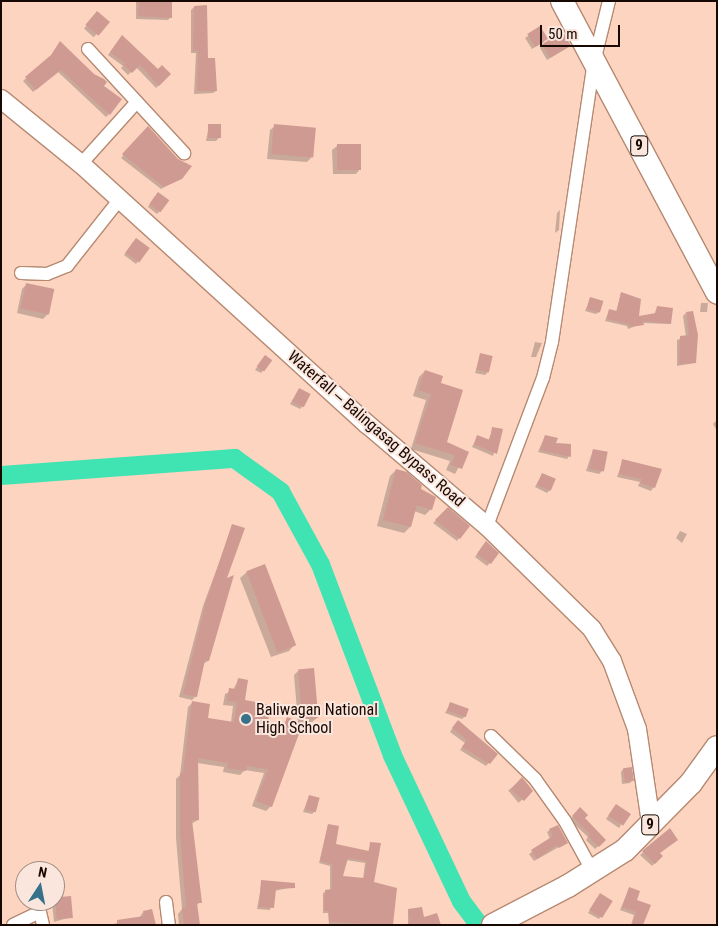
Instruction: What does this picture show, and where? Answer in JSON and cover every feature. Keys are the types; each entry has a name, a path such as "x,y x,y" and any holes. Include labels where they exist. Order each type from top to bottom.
{"highway":[{"name":"9","path":"562,1 717,292"},
{"name":"9","path":"492,925 593,872 625,850 691,783 717,747"}],"main road":[{"name":"Waterfall ‒ Balingasag Bypass Road","path":"1,99 81,164 367,424 487,526 592,629 612,661 637,729 652,823"}],"street":[{"path":"487,526 543,378 552,342 594,62 609,1"},
{"path":"88,49 136,104 184,153"},
{"path":"81,164 136,104"},
{"path":"21,273 48,274 67,266 120,199"},
{"path":"491,736 535,779 565,821 593,872"},
{"path":"166,902 169,925"},
{"path":"12,925 40,912 43,925"}],"building":[{"path":"139,1 172,1 172,18 138,16"},
{"path":"207,5 208,58 215,58 217,91 197,91 198,51 193,51 194,6"},
{"path":"97,11 110,22 98,36 85,25"},
{"path":"540,26 548,39 535,47 527,34"},
{"path":"563,32 571,46 550,58 542,44"},
{"path":"122,35 158,69 162,65 171,74 159,86 140,65 132,73 123,64 125,63 110,52"},
{"path":"60,41 94,74 107,82 104,86 122,99 110,115 61,70 36,90 25,77 51,55"},
{"path":"208,124 221,124 221,138 208,138"},
{"path":"274,124 316,128 313,158 271,154"},
{"path":"148,126 178,159 192,166 182,179 164,187 122,154"},
{"path":"337,144 361,144 361,170 337,170"},
{"path":"158,192 169,200 161,212 149,204"},
{"path":"136,238 150,248 139,263 125,253"},
{"path":"26,283 54,289 49,314 21,308"},
{"path":"621,292 641,299 639,316 656,313 657,306 673,308 671,324 643,321 644,325 630,327 629,324 607,319 609,309 617,311"},
{"path":"590,297 603,301 600,313 586,308"},
{"path":"693,311 698,335 696,363 679,364 680,336 689,335 686,312"},
{"path":"480,353 493,356 489,372 476,370"},
{"path":"265,355 272,360 264,372 257,366"},
{"path":"425,370 443,376 441,383 463,390 447,442 469,452 462,469 451,465 455,455 415,443 431,394 418,390"},
{"path":"299,388 311,394 304,407 292,401"},
{"path":"492,427 503,429 497,454 474,444 477,435 490,440"},
{"path":"545,435 558,438 556,443 571,444 571,457 540,450"},
{"path":"593,449 608,452 604,471 589,469"},
{"path":"622,459 662,469 655,488 640,483 642,479 619,474"},
{"path":"396,469 407,472 422,485 421,489 436,497 432,510 417,505 411,527 383,520"},
{"path":"542,473 556,479 551,491 537,485"},
{"path":"448,507 470,526 460,539 435,520"},
{"path":"232,524 245,528 227,578 234,575 209,661 205,660 197,697 183,694 206,602"},
{"path":"486,541 499,553 491,564 477,554"},
{"path":"265,564 296,645 278,652 246,571"},
{"path":"314,668 318,718 302,719 298,669"},
{"path":"238,678 248,680 245,700 271,705 267,727 283,729 287,717 303,723 272,807 256,801 268,769 247,766 246,771 227,768 228,763 198,758 199,820 192,820 202,903 197,903 200,925 184,925 182,908 186,907 180,833 180,773 183,773 192,701 210,704 208,718 234,722 237,702 227,701 229,688 236,689"},
{"path":"450,702 469,709 466,717 447,710"},
{"path":"458,720 498,754 490,764 462,747 467,740 452,728"},
{"path":"632,767 634,781 625,782 623,768"},
{"path":"522,777 533,791 524,801 511,789"},
{"path":"309,795 320,798 316,812 305,809"},
{"path":"616,804 631,814 623,826 608,816"},
{"path":"580,807 588,815 585,818 606,840 599,847 588,836 590,834 572,816"},
{"path":"328,824 339,826 336,844 369,851 370,842 381,843 374,882 397,888 393,925 329,922 329,911 324,911 325,890 332,889 332,864 320,861","holes":["348,858 367,861 364,878 343,876"]},
{"path":"558,825 568,843 559,848 557,845 537,859 531,850 553,836 549,829"},
{"path":"670,828 678,840 660,853 663,856 655,864 642,851"},
{"path":"261,880 295,883 295,888 276,889 274,908 259,907"},
{"path":"629,887 640,891 637,900 651,905 643,925 632,925 636,912 622,907"},
{"path":"600,893 613,901 602,918 589,910"},
{"path":"71,896 73,918 57,919 56,911 65,911 65,897"},
{"path":"422,907 424,917 437,913 441,925 406,925 410,922 408,909"},
{"path":"152,909 156,925 117,925 117,920 144,916 143,911"}],"waterway":[{"path":"1,475 234,458 280,491 320,564 392,755 461,901 479,925"}],"place":[{"name":"Baliwagan National High School","path":"246,719"}]}
